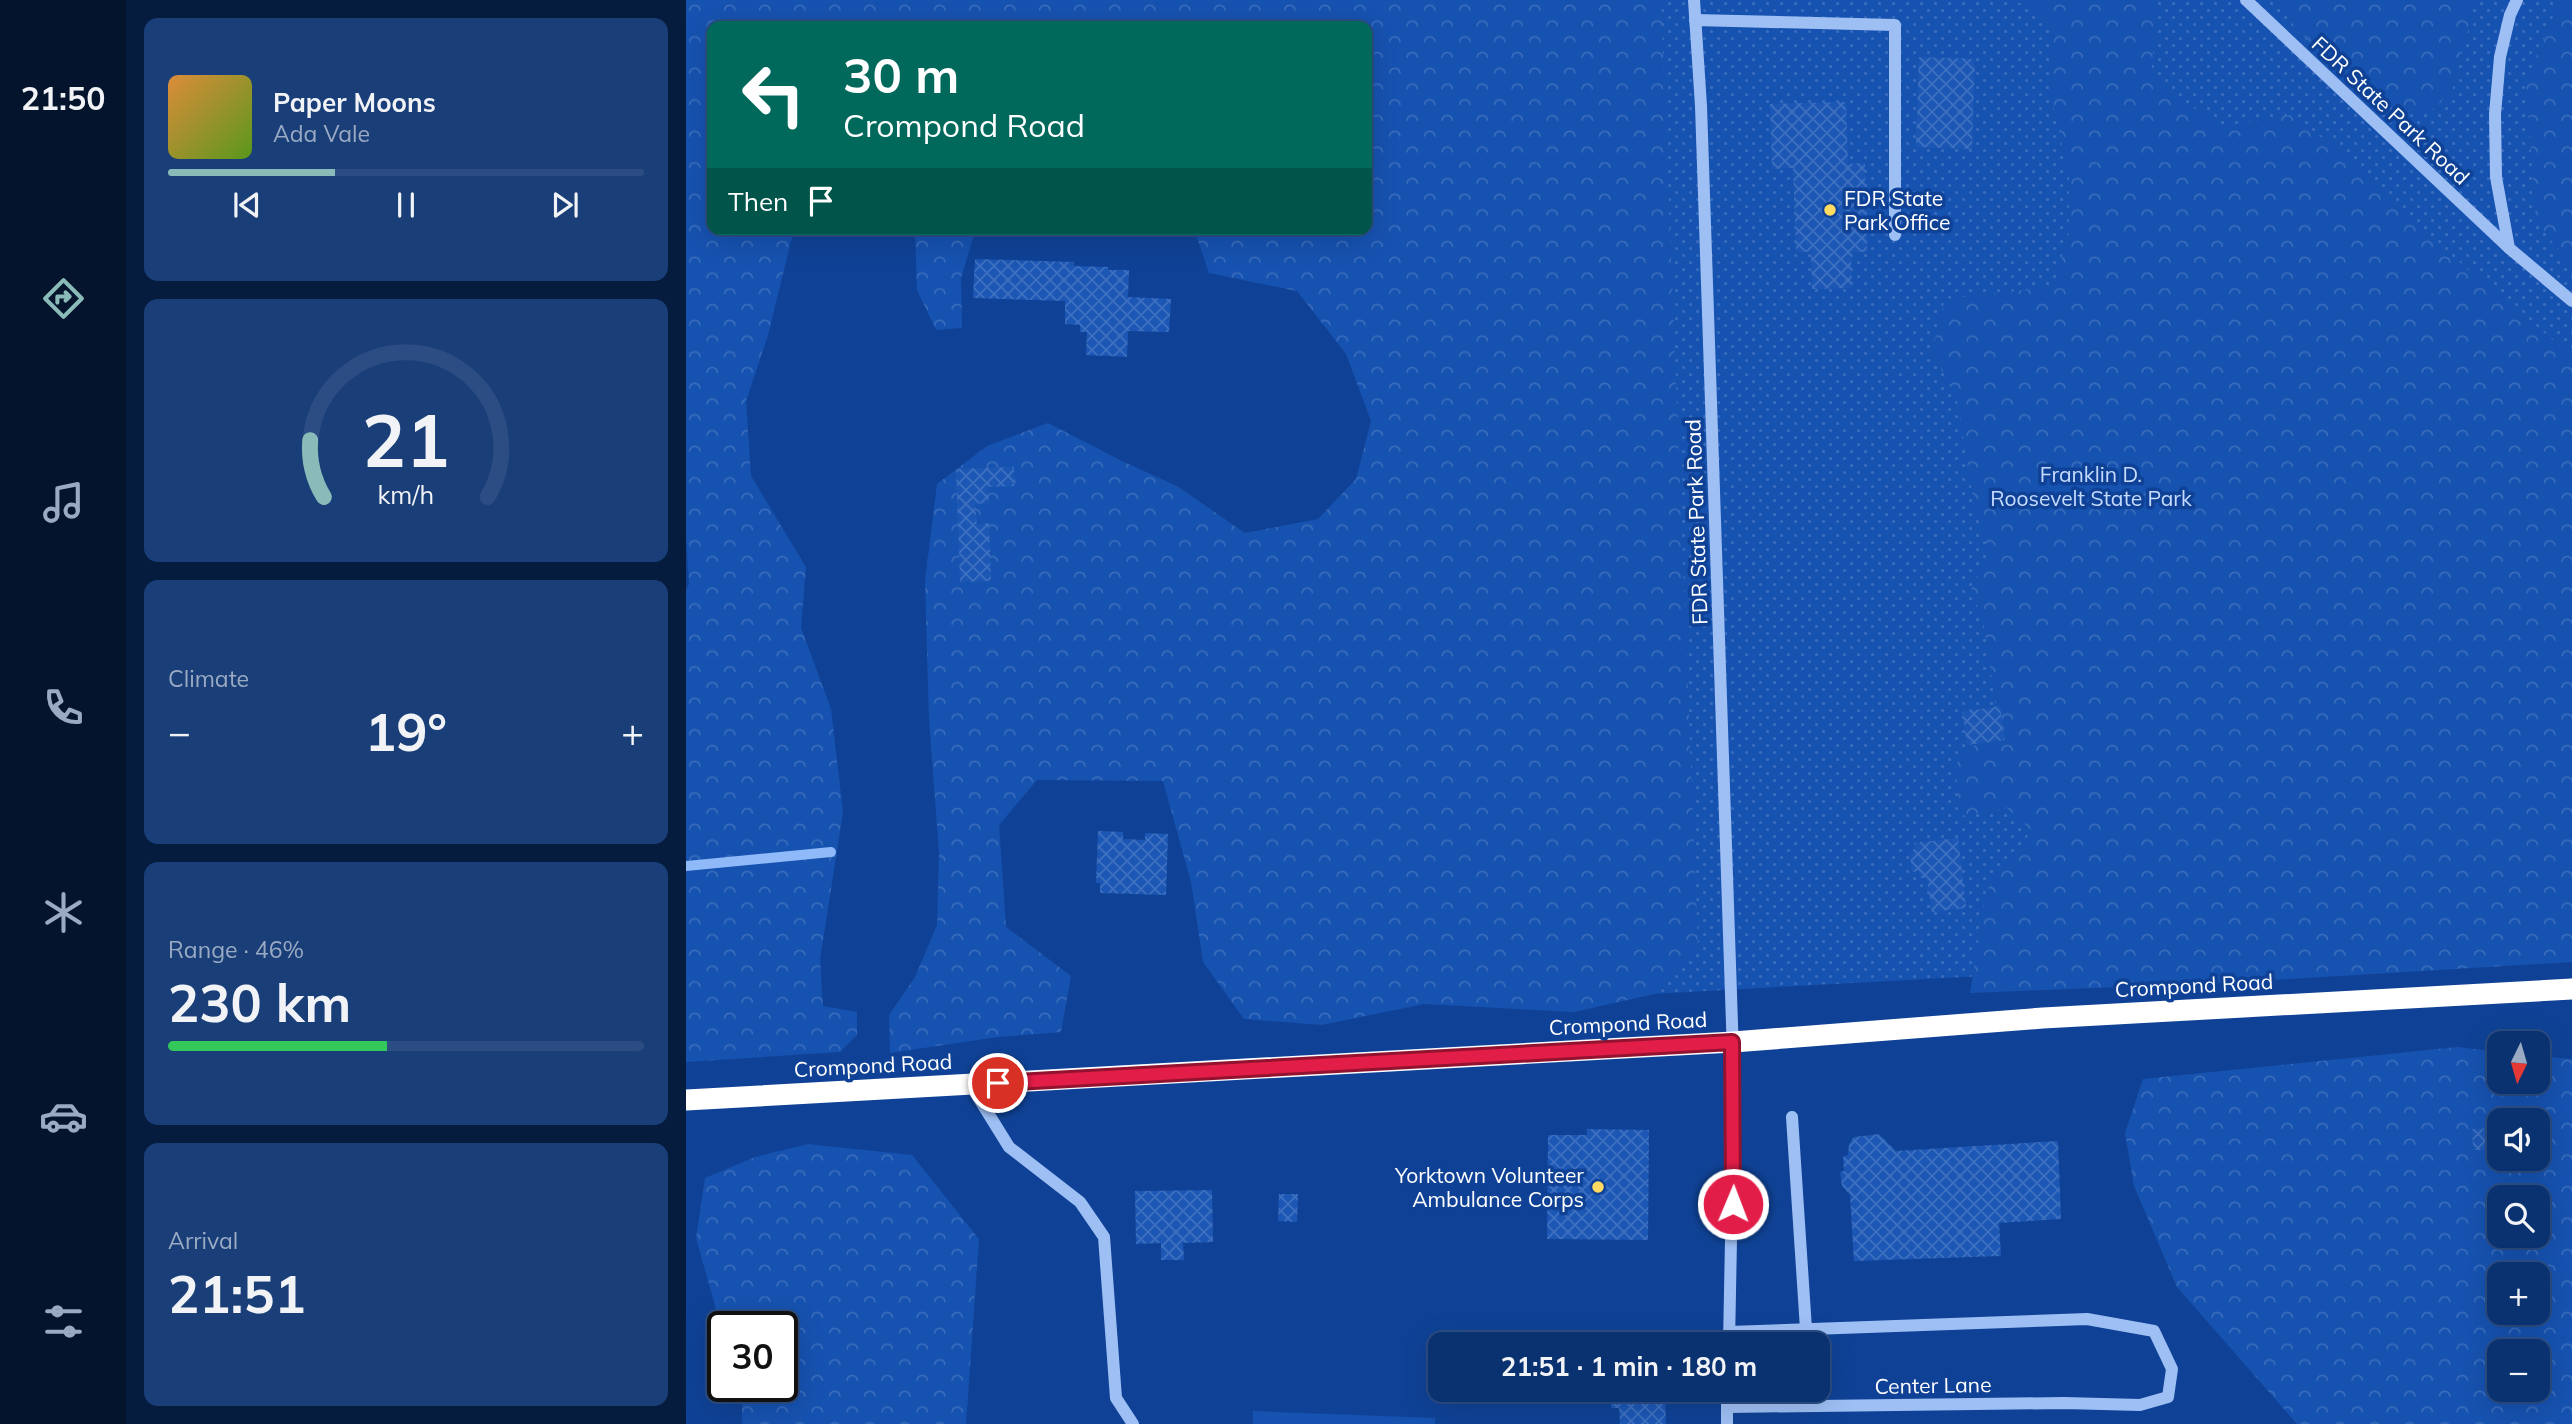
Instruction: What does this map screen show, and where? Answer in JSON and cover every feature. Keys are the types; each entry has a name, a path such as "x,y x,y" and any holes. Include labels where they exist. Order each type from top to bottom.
{"highway":[{"name":"Crompond Road","path":"686,1100 1732,1042 2043,1018 2572,989"}],"street":[{"name":"FDR State Park Road","path":"1693,0 1702,120 1734,1083 1729,1332"},
{"name":"FDR State Park Road","path":"2246,0 2509,248 2572,301"},
{"name":"FDR State Park Road","path":"2509,248 2496,177 2495,114 2500,57 2510,15 2517,0"},
{"path":"1695,20 1895,25 1895,235"},
{"path":"970,1084 1009,1147 1080,1202 1104,1237 1116,1398 1133,1424"},
{"path":"1780,1332 1806,1329 1792,1117"},
{"name":"Center Lane","path":"1727,1407 2064,1403 2140,1405 2168,1397 2172,1369 2154,1331 2087,1319 1806,1329"},
{"path":"1727,1402 1727,1424"}],"green space":[{"path":"686,0 1661,0 1698,946 1659,993 1574,1012 1424,1004 1322,1025 1244,1019 1203,962 1191,882 1163,781 1037,780 999,825 1006,927 1071,976 1061,1032 998,1037 890,1053 889,1015 915,977 937,925 939,853 929,719 925,581 937,484 987,446 1048,423 1177,486 1245,533 1318,519 1356,479 1371,421 1346,354 1297,291 1209,273 1196,235 1372,235 1372,21 707,21 707,235 793,235 768,335 746,401 751,476 806,567 801,628 831,709 843,812 820,960 823,1006 857,1012 857,1035 840,1052 686,1062 686,590 689,584 686,536"},
{"name":"Franklin D. Roosevelt State Park","path":"1587,0 2572,0 2572,944 1633,995"},
{"path":"1983,0 2157,0 2151,77 2220,127 2290,115 2357,163 2433,240 2572,356 2572,962 2222,983 1970,993 1986,891 2032,831 2007,808 1961,816 1955,765 1998,723 1984,626 1971,587 1989,557 1974,504 1957,400 1932,351 1945,299 2053,287 2069,232 2069,177 2049,87 2053,25 2031,4"},
{"path":"2281,0 2471,0 2472,15 2452,91 2428,114 2384,105 2295,29"},
{"path":"2560,0 2572,0 2572,267 2536,221 2526,81"},
{"path":"915,235 974,235 961,278 962,328 936,330 917,290"},
{"path":"2457,1047 2487,1051 2487,1094 2550,1094 2550,1057 2572,1059 2572,1424 2297,1424 2177,1287 2134,1186 2125,1133 2143,1079"},
{"path":"808,1144 912,1155 979,1239 966,1424 742,1424 742,1402 798,1402 798,1311 717,1311 696,1238 705,1178 755,1157"},
{"path":"1253,1411 1435,1418 1435,1424 1253,1424"}],"building":[{"path":"1919,57 1975,59 1972,149 1916,147"},
{"name":"FDR State Park Office","path":"1846,102 1848,164 1865,163 1867,252 1851,252 1852,288 1812,289 1811,252 1796,252 1793,168 1772,169 1770,104"},
{"path":"975,259 1074,262 1074,266 1129,270 1128,297 1171,299 1169,332 1128,331 1127,357 1086,355 1087,332 1080,332 1080,325 1065,324 1065,301 973,298"},
{"path":"1014,467 1014,486 988,487 989,503 975,504 977,525 989,523 991,581 960,582 956,469"},
{"path":"2000,706 2005,740 1967,745 1962,712"},
{"path":"1098,831 1123,832 1123,839 1145,840 1145,833 1168,834 1166,895 1100,893 1100,883 1096,883"},
{"path":"1958,838 1966,908 1932,912 1927,878 1920,878 1919,871 1912,872 1910,854 1915,853 1914,843"},
{"path":"2487,1128 2487,1150 2473,1150 2472,1129"},
{"name":"Yorktown Volunteer Ambulance Corps","path":"1587,1129 1649,1130 1648,1240 1547,1239 1548,1135 1587,1135"},
{"path":"1879,1134 1896,1151 2058,1141 2061,1219 1999,1223 2001,1256 1854,1261 1850,1195 1842,1186 1840,1172 1844,1171 1843,1157 1848,1155 1849,1144 1854,1137"},
{"path":"1212,1190 1213,1242 1183,1243 1184,1260 1161,1260 1161,1243 1136,1244 1135,1191"},
{"path":"1279,1194 1298,1194 1297,1222 1278,1221"},
{"path":"1611,1402 1665,1402 1666,1424 1620,1424 1619,1408 1611,1408"}],"waterway":[{"path":"686,866 831,852"}],"place":[{"name":"FDR State Park Office","path":"1830,210"},
{"name":"Yorktown Volunteer Ambulance Corps","path":"1598,1187"}],"route":[{"path":"998,1083 1732,1042 1733,1204"}]}
